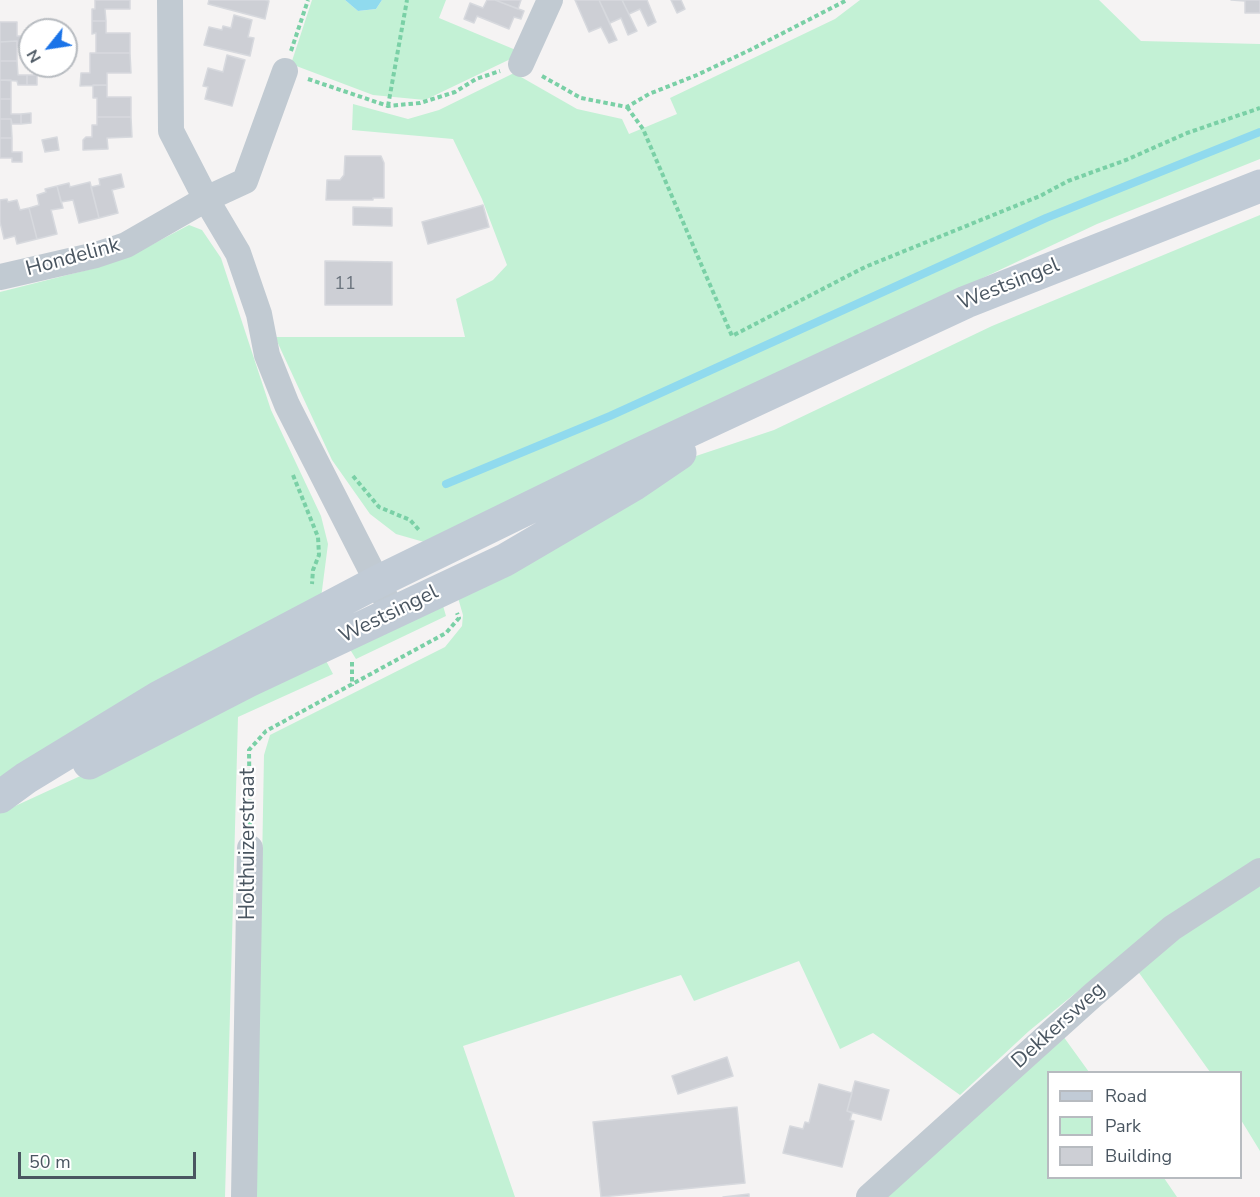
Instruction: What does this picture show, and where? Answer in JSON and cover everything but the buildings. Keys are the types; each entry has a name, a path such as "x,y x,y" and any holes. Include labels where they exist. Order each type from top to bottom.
{"main road":[{"name":"Westsingel","path":"0,797 26,778 159,697 377,582 633,457 966,302 1260,186"},
{"name":"Westsingel","path":"0,806 248,681 505,560 633,485 764,397"}],"street":[{"path":"170,0 171,131 206,199 238,253 259,314 267,355 287,405 393,612"},
{"path":"521,64 550,0"},
{"name":"Hondelink","path":"0,277 96,255 126,245 206,199 245,181 285,71"},
{"name":"Holthuizerstraat","path":"244,1197 250,848"},
{"name":"Dekkersweg","path":"869,1197 1093,995 1172,928 1260,871"}],"path":[{"path":"308,0 285,71 388,106 420,103 455,92 476,80 521,64 581,98 627,107 649,94 750,50 847,0"},
{"path":"388,106 407,0"},
{"path":"627,107 643,129 732,336 865,267 1187,133 1260,108"},
{"path":"291,471 318,537 319,555 313,570 312,588 323,610"},
{"name":"Holthuizerstraat","path":"250,848 249,750 266,731 352,686 352,662 339,639"}],"green space":[{"path":"312,0 345,0 358,11 376,9 382,0 446,0 439,18 523,53 425,100 373,95 291,64"},
{"path":"860,0 1099,0 1141,41 1260,44 1260,159 1097,224 424,542 396,534 370,514 332,460 275,337 465,337 456,299 493,280 507,265 482,199 453,139 352,130 353,104 408,119 439,110 514,73 577,109 622,119 629,134 677,114 670,98 835,19"},
{"path":"1260,215 1260,863 1116,960 1029,1031 960,1095 873,1033 840,1049 799,961 694,1001 681,975 463,1046 515,1197 256,1197 264,755 270,735 445,647 462,626 463,615 456,591 681,461 774,430 992,326"},
{"path":"189,225 202,230 221,258 271,410 321,516 328,544 321,598 0,783 0,292 99,267 132,255"},
{"path":"441,599 446,616 356,659 346,643"},
{"path":"323,655 333,674 238,717 225,1197 0,1197 0,813 89,772"},
{"path":"1260,886 1260,1151 1242,1122 1242,1071 1209,1071 1137,970 1188,928"},
{"path":"1063,1036 1088,1071 1047,1071 1047,1179 1165,1179 1177,1197 873,1197"}],"water":[{"path":"345,0 382,0 376,9 358,11"}],"waterway":[{"path":"446,484 610,416 1046,218 1260,132"}]}
